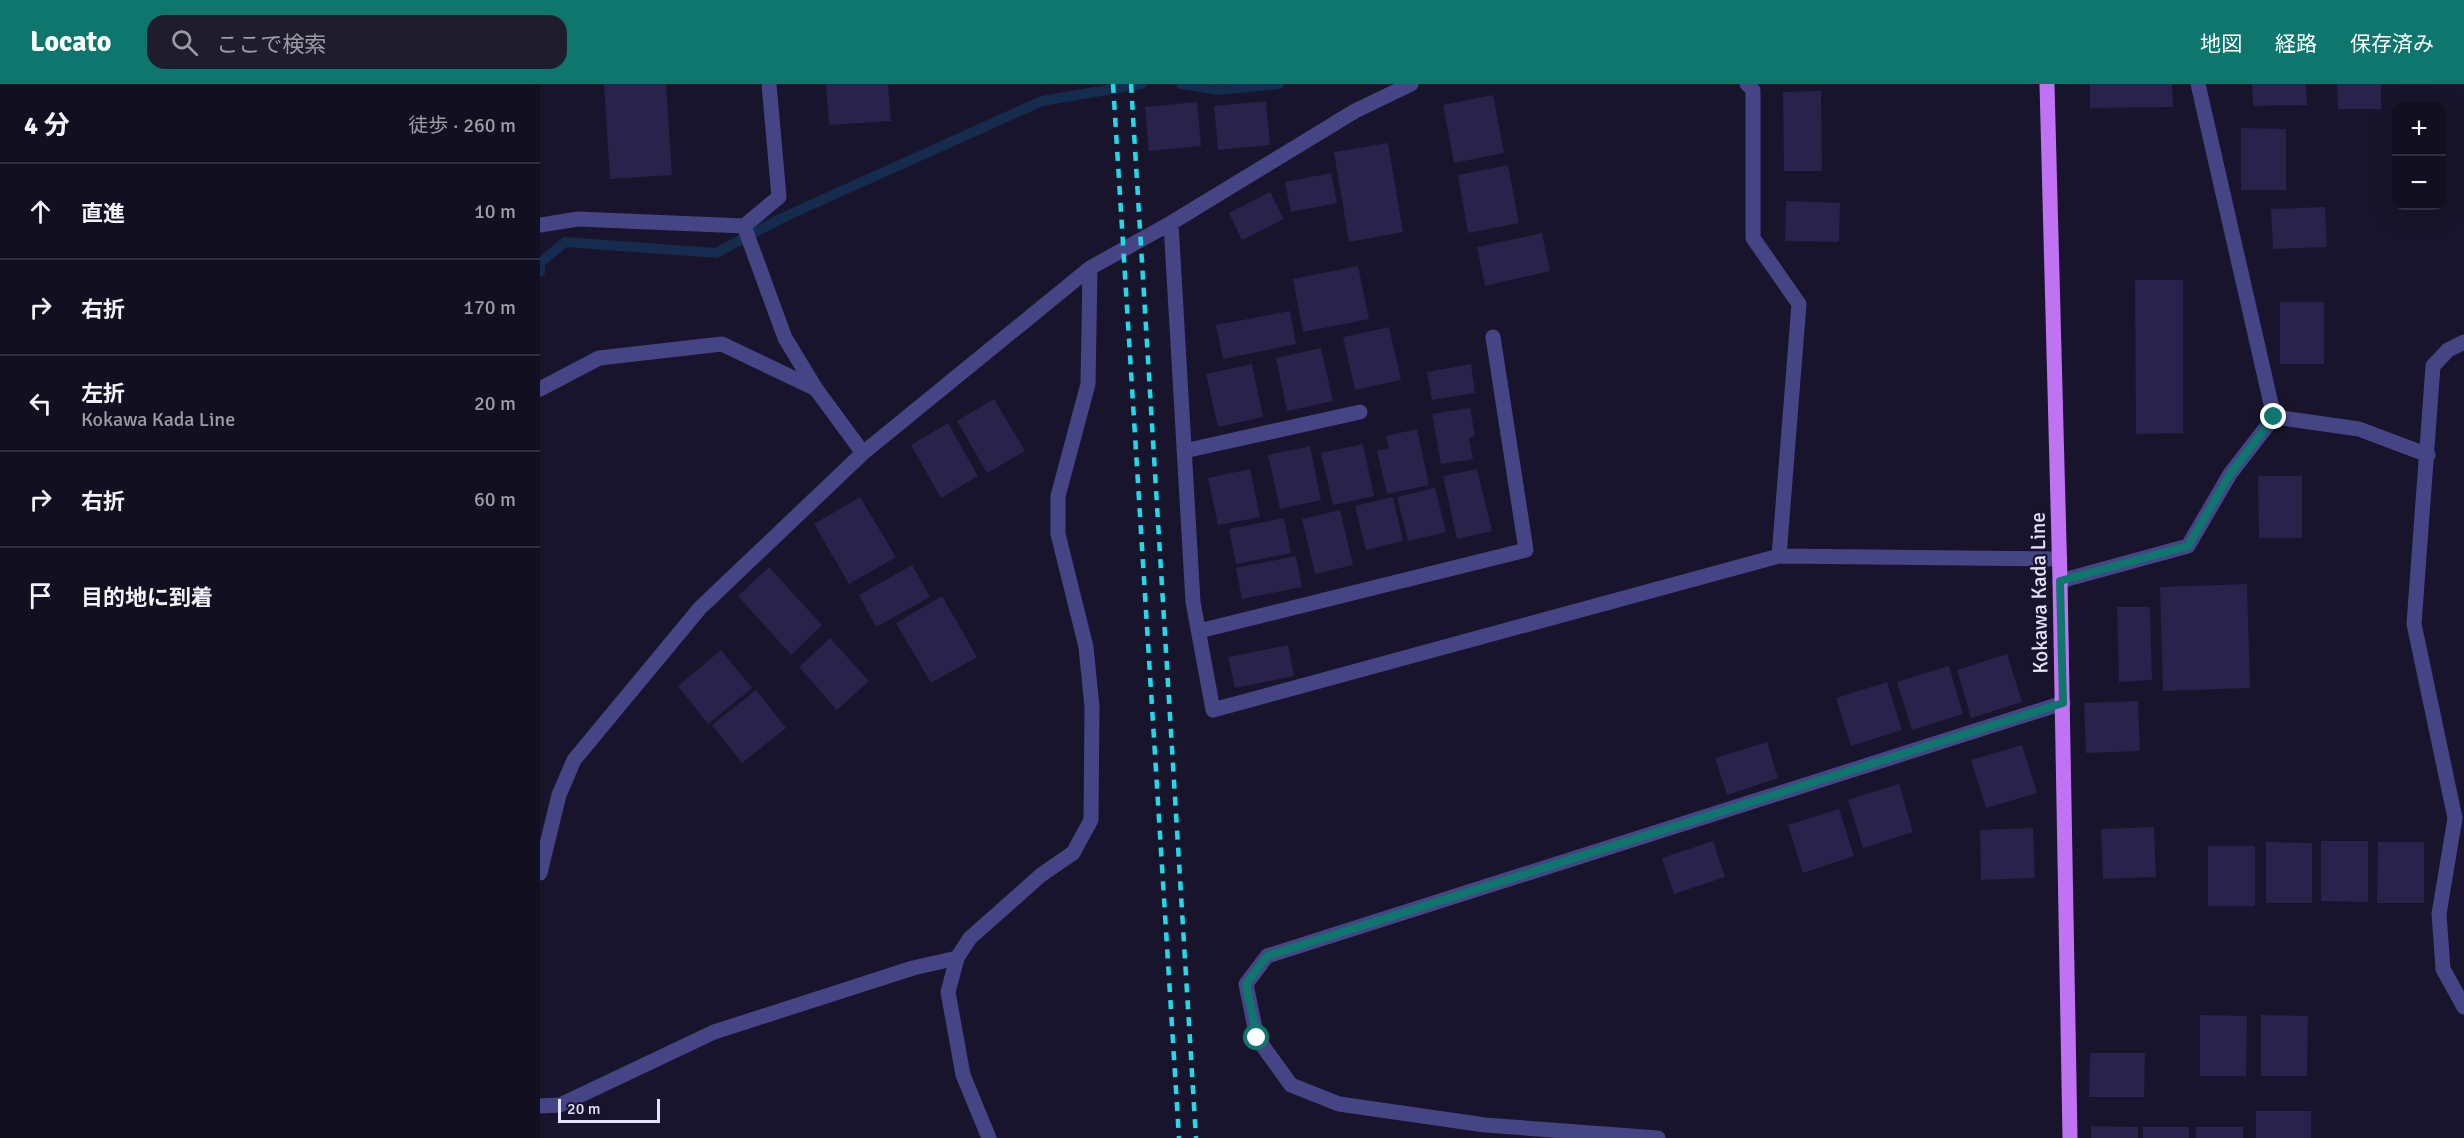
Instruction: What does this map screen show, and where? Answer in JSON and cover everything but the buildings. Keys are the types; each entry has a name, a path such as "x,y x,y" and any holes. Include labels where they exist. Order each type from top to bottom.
{"main road":[{"name":"Kokawa Kada Line","path":"2047,84 2060,559 2070,1138"}],"street":[{"path":"540,225 578,219 744,226 779,197 769,84"},
{"path":"540,873 559,795 573,760 700,608 863,453 1090,268 1171,223 1355,111 1411,84"},
{"path":"1747,84 1753,90 1754,238 1799,304 1779,556"},
{"path":"2198,84 2274,417"},
{"path":"1171,223 1193,602 1213,711 1779,556 2060,559"},
{"path":"744,226 785,338 816,389 863,453"},
{"path":"989,1138 963,1075 948,992 957,958 970,938 1041,875 1073,853 1091,820 1092,707 1086,647 1058,534 1059,496 1088,384 1090,268"},
{"path":"1199,631 1526,550 1493,337"},
{"path":"2464,342 2448,350 2433,366 2414,624 2455,818 2439,914 2443,969 2464,1007"},
{"path":"540,389 599,358 722,344 816,389"},
{"path":"1184,451 1360,412"},
{"path":"2274,417 2359,429 2428,455"},
{"path":"2060,581 2188,546 2230,474 2274,417"},
{"path":"1658,1138 1485,1125 1339,1104 1291,1085 1257,1038 1246,984 1267,956 2063,703"},
{"path":"540,1106 560,1105 714,1032 913,968 957,958"}],"waterway":[{"path":"540,272 540,263 565,242 716,253 784,217 1042,101 1142,84"},
{"path":"1181,84 1218,90 1279,84"}],"railway":[{"path":"1113,84 1179,1138"},
{"path":"1131,84 1196,1138"}],"route":[{"path":"1257,1038 1246,984 1267,956 2063,703 2060,581 2188,546 2230,474 2274,417"}]}
